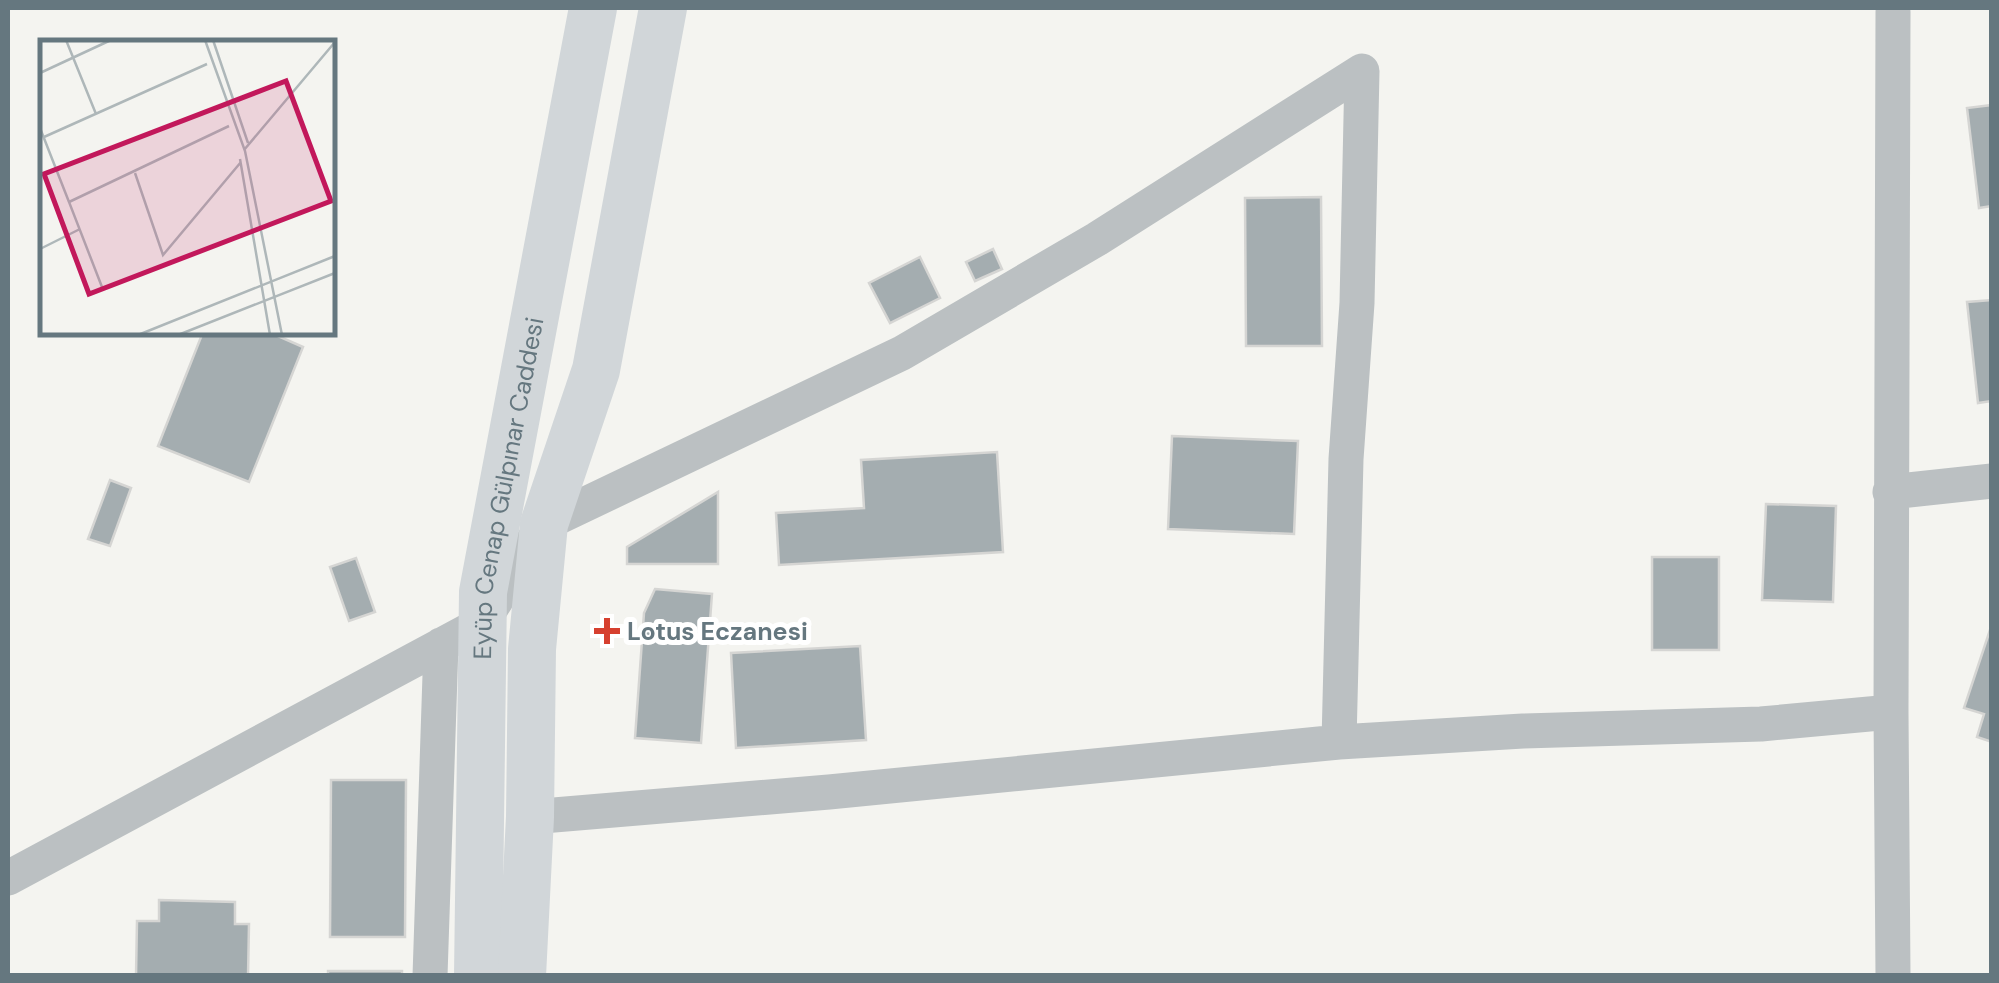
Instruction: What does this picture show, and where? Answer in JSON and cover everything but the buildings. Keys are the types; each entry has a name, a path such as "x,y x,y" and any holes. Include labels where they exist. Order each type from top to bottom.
{"main road":[{"name":"Eyüp Cenap Gülpınar Caddesi","path":"478,976 461,635 490,556 593,8"},
{"path":"522,976 530,817 532,649 544,524 596,370 663,8"}],"street":[{"path":"1893,12 1893,976"},
{"path":"8,878 461,635 544,524 902,352 1097,239 1362,71 1358,303 1346,458 1339,742"},
{"path":"1890,492 1992,481"},
{"path":"430,976 461,635"},
{"path":"530,817 1339,742 1762,724 1891,712"}],"place":[{"name":"Lotus Eczanesi","path":"607,631"}]}
